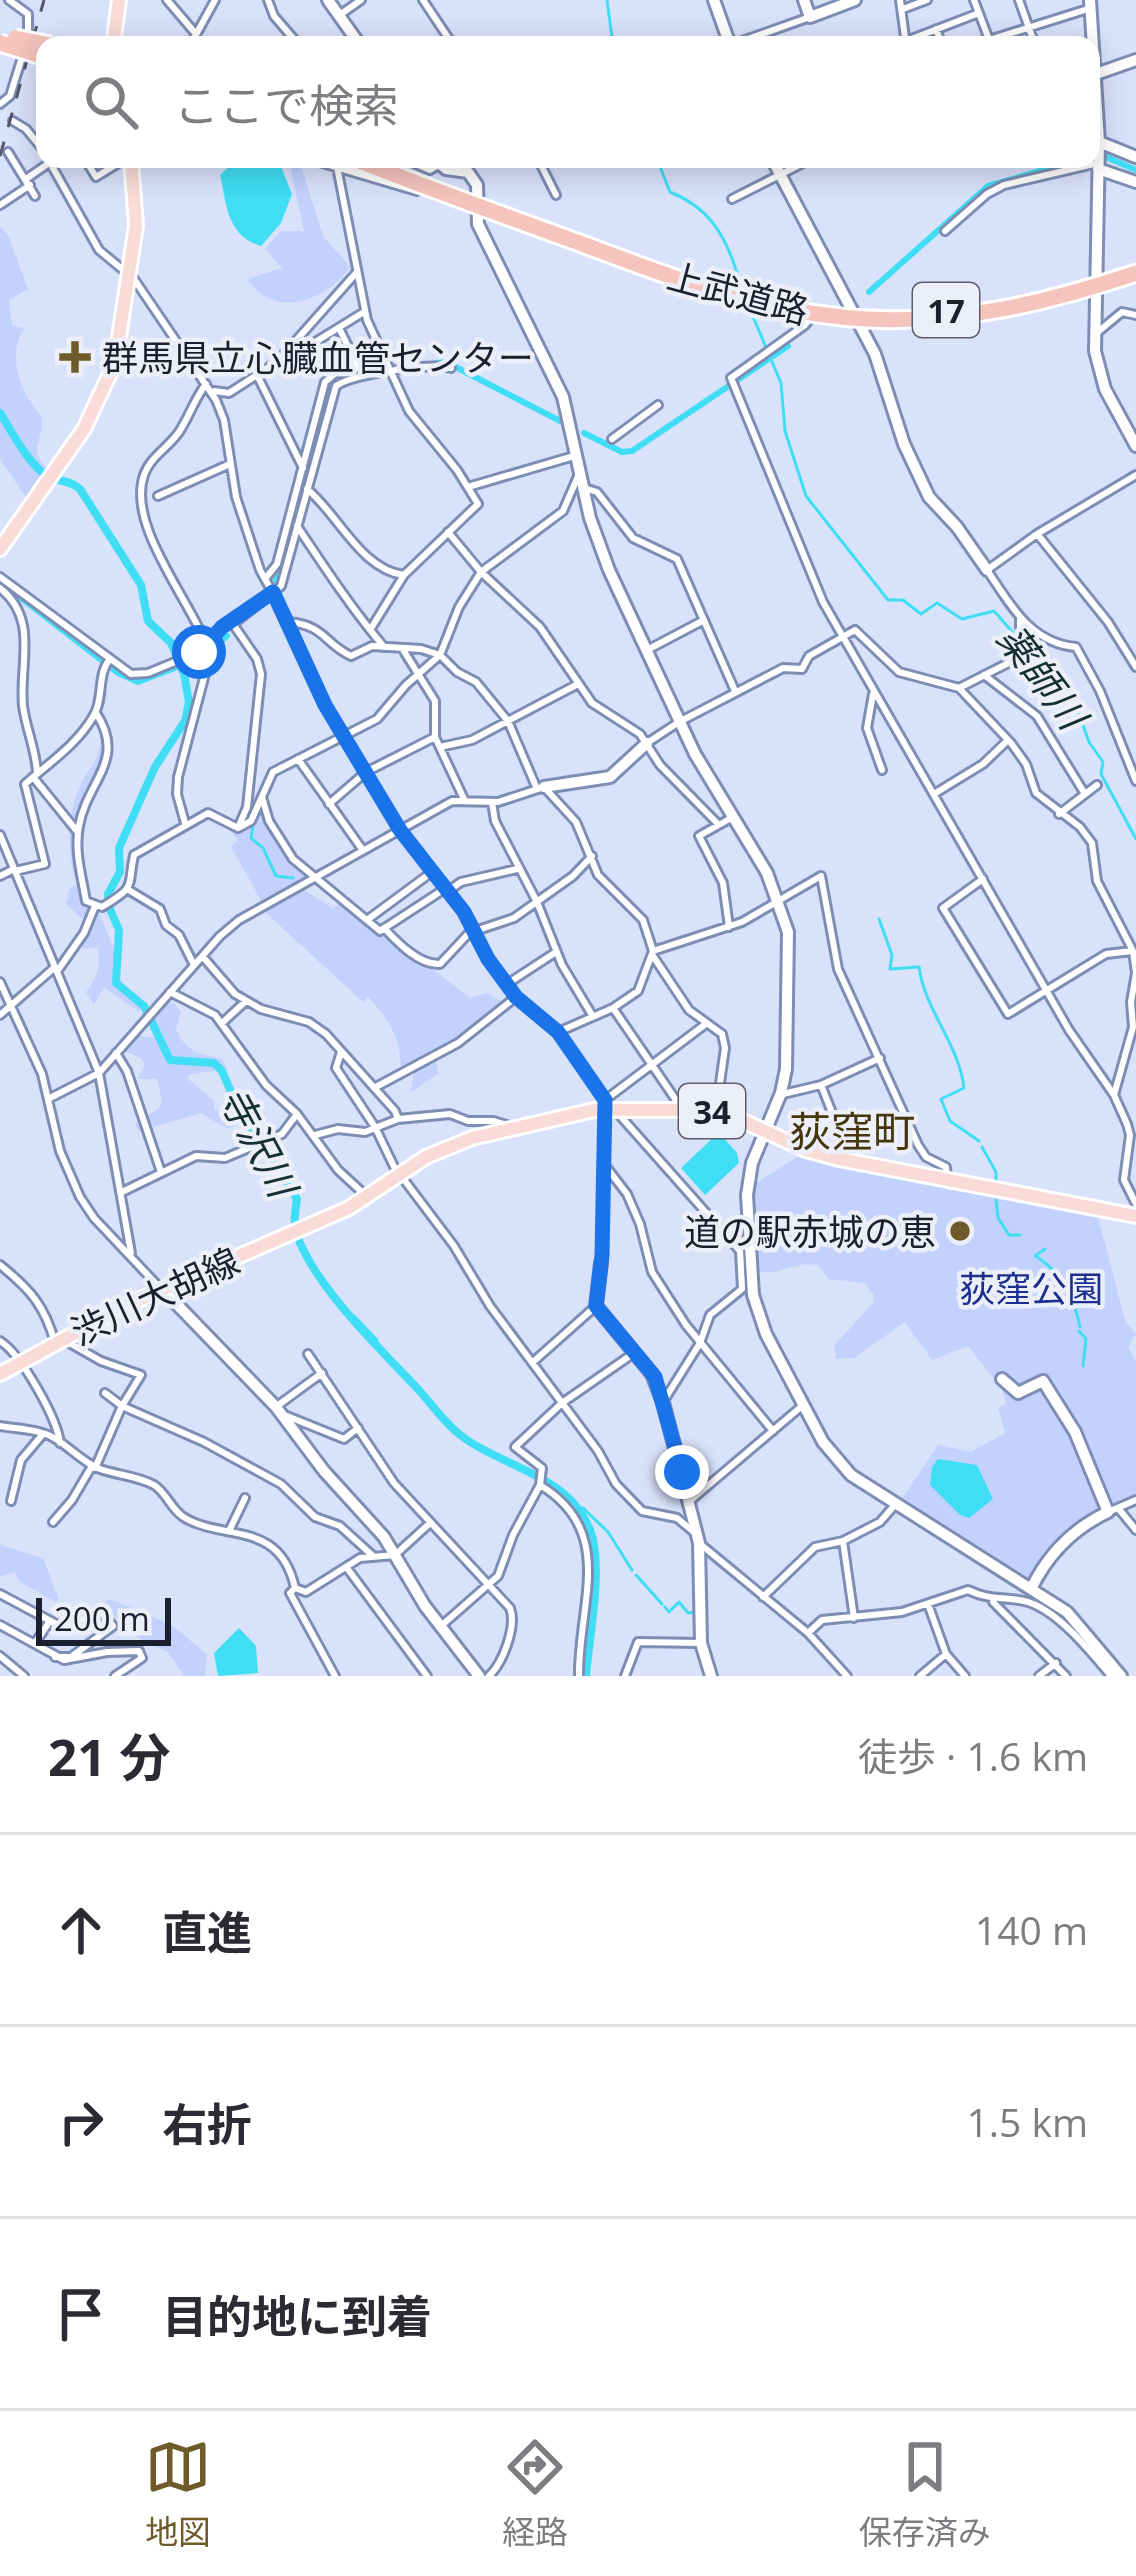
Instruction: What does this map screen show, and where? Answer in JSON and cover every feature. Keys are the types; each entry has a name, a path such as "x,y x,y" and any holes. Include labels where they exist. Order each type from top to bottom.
{"highway":[{"path":"4,39 36,47"},
{"name":"上武道路","path":"408,171 436,191 477,202"},
{"name":"上武道路","path":"408,171 477,202 743,297 813,314 962,316 1049,300 1136,269"},
{"name":"上武道路","path":"743,297 854,314"}],"main road":[{"path":"114,36 119,0"},
{"path":"0,550 98,404 117,352 137,207 130,168"},
{"name":"渋川大胡線","path":"0,1374 163,1290 367,1197 452,1144 608,1106 730,1115 806,1150 852,1162 1136,1216"}],"street":[{"path":"0,104 10,95 29,29 28,14 9,0"},
{"path":"167,0 196,34 215,0"},
{"path":"268,0 274,16 291,36"},
{"path":"328,0 354,36"},
{"path":"338,16 361,0"},
{"path":"423,0 448,36"},
{"path":"714,0 728,36"},
{"path":"804,0 810,16"},
{"path":"756,36 855,0"},
{"path":"905,36 900,5 927,0"},
{"path":"974,0 986,36"},
{"path":"1019,0 1032,36"},
{"path":"1009,36 1090,4 1092,36"},
{"path":"921,36 979,14"},
{"path":"936,29 939,36"},
{"path":"1100,72 1136,60"},
{"path":"13,121 36,142"},
{"path":"1100,142 1136,157"},
{"path":"8,152 35,196"},
{"path":"1100,167 1136,182"},
{"path":"0,205 40,168"},
{"path":"54,168 102,254 129,276 209,387 224,420 236,497 266,579 325,705 400,830 447,890 516,997 558,1032 608,1106 746,1259 759,1315 802,1406 836,1460 866,1488 1032,1587 1084,1628 1120,1676"},
{"path":"342,168 364,312 409,411 478,508 404,575 370,630"},
{"path":"358,168 430,194 436,191"},
{"path":"451,168 472,176 478,224 558,384 592,524 609,570 679,722 780,902 789,953 786,1069 748,1180 742,1289 710,1315 700,1343 663,1402"},
{"path":"542,168 556,195"},
{"path":"776,168 875,354 904,444 928,497 957,527 987,570 1020,620 1032,652 959,688"},
{"path":"732,200 794,168"},
{"path":"945,231 1004,185 1088,168"},
{"path":"1098,168 1095,332 1105,389 1136,446"},
{"path":"209,387 229,394 277,362 357,272"},
{"path":"293,344 299,352 364,312"},
{"path":"1095,332 1122,312 1136,315"},
{"path":"813,314 733,383 823,602 1047,991 1114,1095 1130,1135 1124,1180 1136,1204"},
{"path":"339,328 358,367"},
{"path":"185,823 177,797 178,778 208,650 222,627 273,592 286,574 307,489 325,382 335,372 358,367 451,368"},
{"path":"266,579 277,564 336,386 388,368"},
{"path":"257,375 307,469"},
{"path":"208,650 140,508 144,473 209,387"},
{"path":"612,439 658,405"},
{"path":"468,488 577,455"},
{"path":"158,496 230,464"},
{"path":"238,828 251,821 273,772 377,719 440,655 459,607 481,572 556,517 580,473"},
{"path":"987,570 1037,534 1136,476"},
{"path":"584,488 597,492 629,535 677,559 736,692"},
{"path":"307,489 360,548 394,574 404,575"},
{"path":"298,526 320,565 384,647"},
{"path":"448,532 481,572 527,612 600,712 640,734 661,765 717,824"},
{"path":"1037,534 1108,622 1136,667"},
{"path":"0,577 107,662 135,675 208,650"},
{"path":"0,588 12,597 26,625 22,694 36,775 77,831"},
{"path":"649,649 705,619"},
{"path":"1020,620 1049,639 1076,647 1100,691 1136,782"},
{"path":"289,622 315,627 351,656 372,646 440,655 476,682 508,721 540,788 576,822 607,886 643,920 653,953 689,1010 722,1034 725,1048 719,1090 731,1108 730,1115"},
{"path":"232,623 257,659 261,674 247,807 238,828"},
{"path":"48,1099 99,1072 239,920 452,801 492,802 540,788 610,778 646,743 679,722 784,668 802,669 809,656 855,630 899,671 959,688 1026,764 1036,793 1080,827 1092,843 1097,881 1135,951 1132,1027 1114,1095"},
{"path":"1126,653 1136,647"},
{"path":"402,648 435,701 435,737 464,799"},
{"path":"0,876 45,864 25,784 53,763 96,713 107,662"},
{"path":"984,675 1037,716 1085,794"},
{"path":"439,747 472,740 578,684"},
{"path":"874,691 867,728 882,770"},
{"path":"96,713 106,728 109,763 86,796 77,831 86,902 102,907 128,889 134,877 134,855 185,823 208,813 238,828"},
{"path":"329,804 366,772 435,737"},
{"path":"934,794 983,764 1008,740"},
{"path":"298,759 363,850"},
{"path":"1059,814 1097,785"},
{"path":"261,794 281,843 380,931 461,882 517,868"},
{"path":"492,802 495,821 537,902 556,952 593,1016"},
{"path":"728,927 723,883 699,836 733,817"},
{"path":"0,835 99,1072 131,1253"},
{"path":"384,928 397,942 433,965 440,964 462,938 514,918 592,856"},
{"path":"367,920 432,872"},
{"path":"558,1032 613,1008 638,991 653,953 728,927 821,876 838,969 918,1145 926,1157 947,1168 947,1181"},
{"path":"983,879 943,908 1008,1014 1106,953 1135,951"},
{"path":"128,889 160,909 194,964"},
{"path":"0,1015 56,969 84,933 95,906"},
{"path":"507,984 556,952"},
{"path":"202,957 235,994 260,1009 309,1022 341,1051 398,1119"},
{"path":"0,982 42,1074 60,1151 94,1218 279,1410 323,1471 395,1555 479,1676"},
{"path":"170,992 215,1015 258,1075 297,1114 338,1170 367,1197"},
{"path":"374,1088 458,1043 516,997"},
{"path":"222,1023 246,1000"},
{"path":"613,1008 682,1109"},
{"path":"533,1361 596,1306 608,1106 707,1023"},
{"path":"341,1051 336,1068 399,1174 454,1246 490,1306 616,1484 642,1511 674,1517 808,1633 847,1676"},
{"path":"116,1054 127,1071 161,1172"},
{"path":"781,1093 821,1085 880,1058"},
{"path":"821,1085 852,1162"},
{"path":"122,1192 196,1156 225,1158 282,1134 297,1114"},
{"path":"314,1135 338,1129 365,1132 398,1119 450,1114 513,1127"},
{"path":"604,1163 627,1194 652,1272 700,1343 773,1431"},
{"path":"0,1265 34,1293 59,1341 141,1375 94,1467 53,1522"},
{"path":"596,1306 655,1377 663,1402 699,1539 700,1642 711,1676"},
{"path":"0,1341 21,1362 52,1418 60,1443"},
{"path":"441,1626 498,1576 510,1540 542,1481 542,1468 515,1447 562,1402 634,1353"},
{"path":"308,1354 394,1484 490,1585 514,1619 500,1666 488,1676"},
{"path":"279,1410 322,1372"},
{"path":"1002,1379 1018,1393 1043,1381 1075,1432 1113,1510 1136,1530"},
{"path":"105,1393 122,1406 268,1476 315,1517 340,1526 373,1556"},
{"path":"689,1501 802,1406"},
{"path":"279,1410 344,1439 358,1428"},
{"path":"0,1426 44,1434 94,1467 159,1488 184,1518 230,1529 271,1547 295,1588"},
{"path":"11,1501 21,1460 44,1434"},
{"path":"542,1481 566,1504 586,1542 579,1676"},
{"path":"230,1529 245,1498"},
{"path":"1025,1601 1050,1554 1094,1519 1136,1500"},
{"path":"763,1597 815,1547 843,1541 880,1522 894,1506"},
{"path":"295,1588 306,1592 373,1556 395,1555 430,1523"},
{"path":"843,1541 854,1618"},
{"path":"347,1568 427,1676"},
{"path":"295,1588 290,1593 335,1676"},
{"path":"808,1633 822,1620 928,1604 963,1590 991,1601 1025,1601 1037,1606 1082,1641 1111,1676"},
{"path":"0,1594 68,1628 92,1612 102,1612 113,1626 71,1657 55,1657"},
{"path":"991,1601 1066,1676"},
{"path":"928,1604 946,1654 964,1676"},
{"path":"34,1644 50,1621"},
{"path":"0,1625 55,1657 72,1661 107,1652 139,1651 142,1658 115,1676"},
{"path":"625,1676 638,1642 700,1642"},
{"path":"920,1676 946,1654"},
{"path":"0,1656 23,1676"},
{"path":"1039,1676 1056,1663"}],"green space":[{"path":"290,168 302,168 323,236 350,267 328,289 300,301 271,299 259,292 248,279 282,268 265,248 281,231 304,231"},
{"path":"0,227 8,235 28,289 9,300 12,326 24,328 16,363 22,387 42,417 37,450 49,471 29,502 0,459"},
{"path":"106,716 114,757 99,783 87,791 77,816 76,861 114,948 117,975 143,1009 138,1011 104,987 94,1004 86,992 98,971 99,953 97,947 84,949 76,936 84,920 66,904 76,884 70,850 72,814 78,791 99,752 97,722"},
{"path":"261,799 280,845 311,876 298,884 302,888 333,909 342,901 470,998 487,993 506,1004 435,1055 438,1074 411,1092 415,1064 401,1069 396,1038 382,1014 262,909 231,847 238,840 225,823 242,830 253,821"},
{"path":"165,1002 175,1004 181,1012 176,1030 186,1045 223,1060 227,1069 187,1078 214,1101 214,1109 237,1124 228,1129 201,1113 139,1131 135,1124 159,1109 160,1092 157,1079 137,1079 145,1065 141,1058 124,1051 135,1035 161,1039 153,1017"},
{"name":"荻窪公園","path":"799,1156 951,1191 1097,1213 1125,1321 1136,1334 1128,1347 1136,1362 1136,1498 1093,1517 1033,1578 1027,1580 900,1502 938,1445 971,1452 1005,1433 998,1408 1006,1404 1002,1389 968,1346 932,1360 905,1322 854,1358 836,1359 834,1346 873,1303 874,1295 864,1283 829,1279 818,1265 756,1271 751,1248 753,1185"},
{"path":"0,1545 43,1558 56,1602 20,1582 15,1572 0,1576"},
{"path":"110,1599 170,1624 207,1654 205,1676 184,1676 168,1652 140,1639 101,1604"}],"water":[{"path":"227,168 282,168 292,194 281,223 261,246 235,227 220,175"},
{"path":"716,1135 737,1153 739,1163 705,1195 681,1168"},
{"path":"938,1459 977,1465 993,1499 969,1518 960,1515 930,1485"},
{"path":"239,1628 256,1646 258,1673 218,1676 214,1653"}],"waterway":[{"name":"薬師川","path":"607,0 612,36"},
{"path":"1106,157 1136,170"},
{"name":"薬師川","path":"661,168 670,192 695,206 713,224 737,273"},
{"path":"869,292 988,186 1050,168"},
{"name":"薬師川","path":"749,307 781,383 785,431 806,496 888,600 903,600 921,614 937,603 962,619 994,611 1078,711 1089,742 1103,762 1101,774 1136,839"},
{"path":"584,433 622,452 632,451 788,346"},
{"path":"276,580 328,387 339,376 446,362 566,424"},
{"name":"寺沢川","path":"0,413 36,467 80,489 141,585 148,621 171,643 184,674 189,702 185,721 155,767 119,848 120,872 108,894 119,930 116,983 144,1006 170,1060 214,1063 222,1071 238,1108 297,1199 295,1226 305,1254 349,1315 459,1434 550,1484 580,1511 590,1530 596,1562 586,1676"},
{"path":"17,595 118,673 138,682 198,659 227,636"},
{"path":"253,825 251,838 263,848 276,876 293,878"},
{"path":"879,919 892,955 890,969 919,967 956,1057 964,1088 941,1099 950,1121 979,1141"},
{"path":"982,1147 996,1172 996,1183"},
{"path":"996,1200 998,1218 1009,1235 1020,1235"},
{"path":"1045,1249 1035,1256 1065,1287 1080,1327"},
{"name":"寺沢川","path":"353,1315 375,1342"},
{"path":"1079,1331 1086,1339 1083,1366"},
{"path":"579,1510 583,1508 608,1532 632,1570"},
{"path":"636,1575 662,1604"},
{"path":"665,1607 669,1612 679,1602 688,1613 695,1612"}],"railway":[{"path":"0,156 44,0"}],"place":[{"name":"群馬県立心臓血管センター","path":"75,357"},
{"name":"道の駅赤城の恵","path":"960,1231"}],"district":[{"name":"荻窪町","path":"852,1130"}],"route":[{"path":"199,652 222,627 273,592 325,705 380,800 464,912 488,959 516,997 558,1032 605,1100 602,1255 596,1306 655,1377 682,1472"}]}
